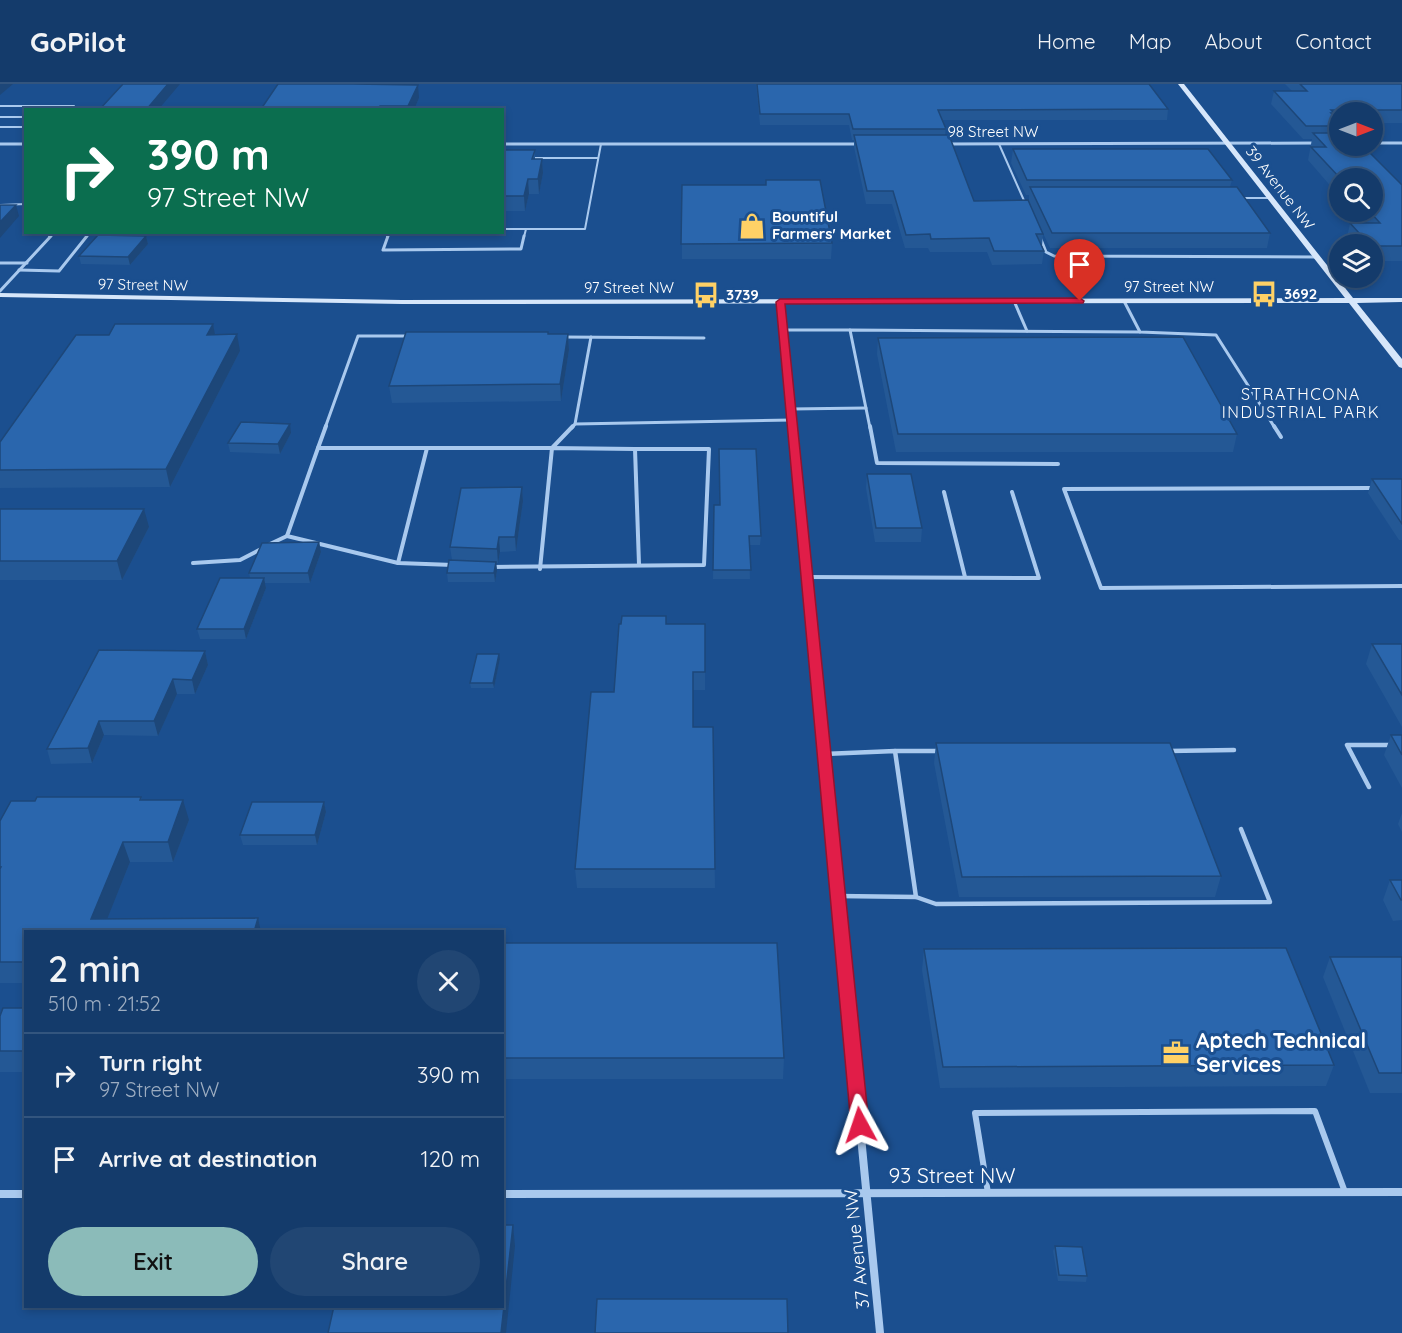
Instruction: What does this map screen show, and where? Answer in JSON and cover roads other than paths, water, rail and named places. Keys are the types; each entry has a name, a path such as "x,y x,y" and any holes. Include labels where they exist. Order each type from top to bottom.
{"street":[{"name":"39 Avenue NW","path":"1181,84 1402,365"},
{"path":"1383,143 1402,143"},
{"path":"0,144 24,144"},
{"path":"504,144 868,144"},
{"name":"98 Street NW","path":"940,144 1328,144"},
{"name":"97 Street NW","path":"0,293 402,302 1402,300"},
{"name":"37 Avenue NW","path":"780,302 880,1333"},
{"name":"93 Street NW","path":"504,1194 1402,1192"},
{"path":"0,1194 24,1194"}],"lane":[{"path":"0,106 74,106 72,108"},
{"path":"0,117 24,117"},
{"path":"0,127 24,127"},
{"path":"504,229 585,229 601,144"},
{"path":"999,144 1027,209"},
{"path":"1170,144 1174,150"},
{"path":"1004,156 1016,156"},
{"path":"526,158 598,158"},
{"path":"1023,198 1034,198"},
{"path":"1235,198 1271,198"},
{"path":"0,204 24,204"},
{"path":"388,234 383,250 521,249 526,229"},
{"path":"1037,230 1046,252 1054,256 1317,257"},
{"path":"0,293 52,234"},
{"path":"19,270 59,271 88,234"},
{"path":"0,263 27,263"},
{"path":"1014,301 1027,331"},
{"path":"1124,301 1140,332"},
{"path":"783,330 1216,334 1281,437"},
{"path":"850,330 877,463 1058,464"},
{"path":"286,536 358,336 417,336"},
{"path":"556,337 705,338"},
{"path":"540,569 552,448 575,424 591,338"},
{"path":"791,409 866,408"},
{"path":"575,424 792,420"},
{"path":"318,448 709,449 704,565 639,564 540,569 481,567"},
{"path":"398,563 427,448"},
{"path":"635,449 639,564"},
{"path":"1380,488 1065,489 1101,588 1402,586"},
{"path":"944,492 965,577"},
{"path":"807,577 1039,578 1012,492"},
{"path":"193,563 240,560 286,536 398,563 457,566"},
{"path":"1369,787 1347,745 1402,745"},
{"path":"1164,751 1234,750"},
{"path":"895,751 916,897"},
{"path":"824,754 954,751"},
{"path":"838,896 916,897 936,904 1270,902 1241,829"},
{"path":"988,1194 975,1113 1315,1111 1345,1192"}],"place":[{"name":"Bountiful Farmers' Market","path":"752,226"},
{"name":"3692","path":"1264,294"},
{"name":"3739","path":"706,295"},
{"name":"Aptech Technical Services","path":"1176,1053"}],"district":[{"name":"STRATHCONA INDUSTRIAL PARK","path":"1301,403"}]}
